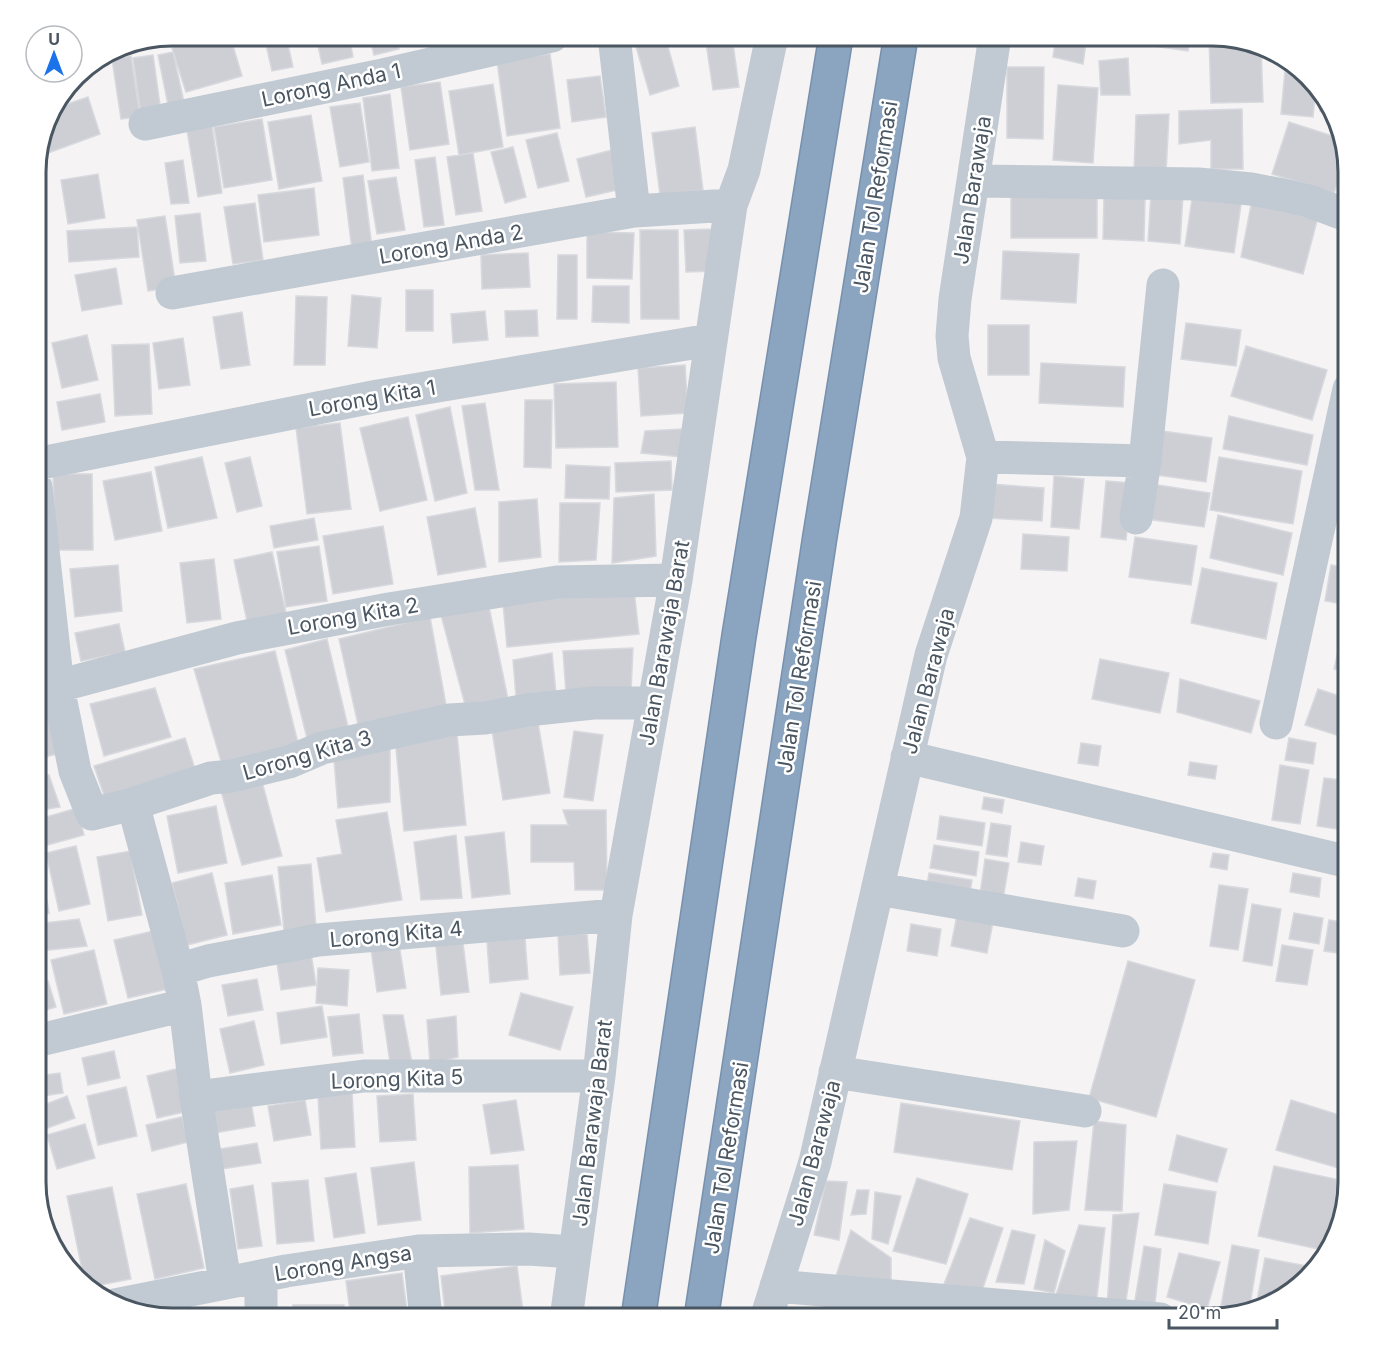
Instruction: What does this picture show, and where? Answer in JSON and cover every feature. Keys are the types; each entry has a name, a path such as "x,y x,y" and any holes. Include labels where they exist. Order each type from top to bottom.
{"highway":[{"path":"640,1308 739,636 834,47"},
{"name":"Jalan Tol Reformasi","path":"703,1308 822,524 899,47"}],"street":[{"name":"Lorong Anda 1","path":"145,124 378,76 507,46"},
{"path":"615,46 634,212"},
{"name":"Jalan Barawaja Barat","path":"567,1308 599,1076 616,915 676,580 731,205 744,170 770,47"},
{"name":"Jalan Barawaja","path":"769,1308 815,1162 931,655 976,518 983,457 959,377 952,336 955,299 993,47"},
{"path":"973,181 1198,184 1251,189 1283,195 1309,201 1338,212"},
{"name":"Lorong Anda 2","path":"172,293 634,212 731,205"},
{"path":"1136,518 1145,461 1163,285"},
{"name":"Lorong Kita 1","path":"47,462 378,396 710,340"},
{"path":"983,457 1145,461"},
{"path":"1276,723 1338,479"},
{"name":"Lorong Kita 2","path":"47,690 237,638 389,609 557,582 676,580"},
{"name":"Lorong Kita 3","path":"47,690 92,814 133,804 211,778 232,776 289,762 322,748 449,720 485,718 527,710 592,703 654,703"},
{"path":"907,758 1338,859"},
{"path":"133,804 178,970 185,1005 196,1097 225,1282"},
{"path":"878,889 1123,931"},
{"name":"Lorong Kita 4","path":"178,970 208,961 318,940 616,915"},
{"path":"46,1039 185,1005"},
{"path":"835,1072 1085,1111"},
{"name":"Lorong Kita 5","path":"196,1097 364,1076 599,1076"},
{"name":"Lorong Angsa","path":"132,1301 225,1282 419,1251 528,1249 574,1252"},
{"path":"419,1251 425,1308"},
{"path":"261,1276 261,1308"},
{"path":"776,1286 1032,1308"}],"building":[{"path":"171,46 233,46 242,76 186,92"},
{"path":"266,46 288,46 293,67 272,71"},
{"path":"318,46 351,46 353,57 322,64"},
{"path":"372,46 398,46 399,49 374,55"},
{"path":"636,46 668,46 679,86 650,95"},
{"path":"707,47 733,47 739,87 713,90"},
{"path":"1054,47 1085,47 1083,64 1053,57"},
{"path":"1160,47 1189,47 1188,51"},
{"path":"1209,47 1229,48 1261,56 1263,102 1211,103"},
{"path":"173,52 185,107 169,110 158,55"},
{"path":"550,54 560,128 507,136 497,61"},
{"path":"153,55 161,112 141,115 133,58"},
{"path":"131,56 140,117 121,119 112,62"},
{"path":"1128,58 1130,95 1101,95 1099,61"},
{"path":"1007,67 1044,67 1043,139 1007,138"},
{"path":"1285,70 1296,78 1315,100 1313,117 1281,114"},
{"path":"600,76 606,117 572,122 567,80"},
{"path":"440,82 449,144 410,150 401,87"},
{"path":"493,84 503,147 459,155 449,91"},
{"path":"1058,85 1098,88 1093,163 1053,160"},
{"path":"390,94 399,168 372,171 363,98"},
{"path":"88,97 100,134 49,153 56,124 67,104"},
{"path":"360,103 369,162 340,167 330,107"},
{"path":"1242,109 1243,169 1211,169 1211,140 1179,144 1179,111"},
{"path":"1169,114 1166,173 1134,173 1136,115"},
{"path":"311,115 322,181 279,189 268,122"},
{"path":"262,119 272,180 224,188 214,127"},
{"path":"1289,122 1333,136 1338,173 1334,193 1272,174"},
{"path":"212,126 222,193 198,197 187,130"},
{"path":"695,127 703,190 660,195 652,133"},
{"path":"557,133 569,181 538,188 526,140"},
{"path":"513,147 526,197 505,203 491,152"},
{"path":"616,149 626,188 586,197 577,159"},
{"path":"473,153 482,211 456,215 447,157"},
{"path":"435,157 444,225 424,227 415,160"},
{"path":"183,160 189,203 171,204 165,163"},
{"path":"98,174 105,218 68,224 61,180"},
{"path":"363,175 372,248 352,250 343,178"},
{"path":"396,177 405,230 377,234 368,181"},
{"path":"314,188 319,235 264,242 258,195"},
{"path":"1097,191 1097,238 1011,238 1011,192"},
{"path":"1193,192 1242,198 1234,253 1185,246"},
{"path":"1151,194 1183,195 1180,244 1148,241"},
{"path":"1104,196 1145,197 1144,241 1103,239"},
{"path":"1252,200 1318,217 1303,274 1241,257"},
{"path":"255,203 263,260 233,264 224,207"},
{"path":"200,213 206,261 180,263 175,216"},
{"path":"165,216 176,287 148,291 137,220"},
{"path":"137,227 139,257 69,262 67,231"},
{"path":"714,229 716,271 686,272 684,230"},
{"path":"640,230 678,230 679,319 641,319"},
{"path":"587,232 634,233 632,279 587,278"},
{"path":"1003,251 1079,254 1076,303 1001,299"},
{"path":"528,253 530,287 482,289 481,255"},
{"path":"558,255 577,255 577,319 557,319"},
{"path":"116,268 122,304 82,311 75,275"},
{"path":"593,286 629,286 629,323 592,322"},
{"path":"406,290 433,290 433,331 406,331"},
{"path":"352,295 381,298 377,348 348,346"},
{"path":"296,296 327,297 325,365 294,365"},
{"path":"537,310 538,336 506,337 505,311"},
{"path":"485,311 488,340 453,343 451,314"},
{"path":"242,312 250,365 221,369 213,317"},
{"path":"1186,323 1241,330 1236,366 1181,359"},
{"path":"988,325 1029,325 1029,375 988,375"},
{"path":"87,335 98,380 62,388 52,343"},
{"path":"183,338 190,385 159,389 153,343"},
{"path":"149,344 152,414 115,416 112,345"},
{"path":"1246,346 1327,370 1312,420 1231,396"},
{"path":"1041,363 1125,367 1123,407 1039,403"},
{"path":"685,365 688,413 641,416 638,368"},
{"path":"616,382 618,447 556,448 554,384"},
{"path":"100,394 105,422 62,430 57,402"},
{"path":"525,400 552,400 551,468 524,467"},
{"path":"485,403 499,490 475,490 462,406"},
{"path":"450,407 467,493 435,501 416,415"},
{"path":"1229,416 1313,435 1307,465 1223,449"},
{"path":"408,417 427,500 380,511 360,428"},
{"path":"340,423 351,509 307,514 296,428"},
{"path":"682,429 682,457 641,453 645,431"},
{"path":"1155,430 1212,438 1206,482 1150,474"},
{"path":"202,457 217,518 168,528 155,467"},
{"path":"250,457 262,506 237,512 225,463"},
{"path":"1219,457 1302,471 1293,524 1210,510"},
{"path":"671,461 672,490 616,492 615,463"},
{"path":"566,465 610,467 609,499 565,498"},
{"path":"151,472 162,531 115,540 103,481"},
{"path":"53,474 92,474 93,550 55,550"},
{"path":"1054,476 1084,479 1079,529 1051,527"},
{"path":"1106,481 1132,483 1126,540 1101,537"},
{"path":"1145,483 1210,493 1204,527 1139,518"},
{"path":"990,484 1044,488 1042,521 988,518"},
{"path":"654,494 656,556 612,563 614,498"},
{"path":"537,499 541,557 499,562 499,502"},
{"path":"560,503 600,503 596,560 559,562"},
{"path":"475,508 486,567 438,575 427,517"},
{"path":"1218,515 1292,533 1283,575 1210,558"},
{"path":"314,518 318,540 274,548 270,526"},
{"path":"383,526 393,584 333,594 323,536"},
{"path":"1023,534 1069,537 1067,571 1021,569"},
{"path":"1135,537 1197,546 1191,585 1129,577"},
{"path":"319,546 327,601 286,607 277,552"},
{"path":"272,552 286,613 247,621 234,560"},
{"path":"214,559 221,619 187,623 180,563"},
{"path":"118,565 122,611 75,617 70,569"},
{"path":"1331,565 1338,566 1338,603 1325,601"},
{"path":"1202,568 1277,583 1266,639 1191,623"},
{"path":"634,590 639,634 507,647 503,603"},
{"path":"489,607 509,704 467,712 441,615"},
{"path":"430,617 446,705 359,729 339,639"},
{"path":"119,624 125,652 81,661 75,633"},
{"path":"327,639 349,731 308,742 285,650"},
{"path":"633,648 631,691 566,693 563,651"},
{"path":"275,651 299,747 223,768 194,669"},
{"path":"1338,651 1338,670 1334,669"},
{"path":"552,653 556,693 516,696 513,660"},
{"path":"1100,659 1169,673 1160,713 1092,699"},
{"path":"1180,679 1260,701 1251,733 1177,712"},
{"path":"155,688 171,737 104,756 90,704"},
{"path":"1318,689 1338,695 1338,736 1305,725"},
{"path":"53,700 66,752 46,757 46,702"},
{"path":"537,717 550,793 503,800 491,724"},
{"path":"574,731 603,735 593,801 564,797"},
{"path":"457,734 466,825 404,831 395,739"},
{"path":"185,738 197,775 106,801 94,766"},
{"path":"1289,738 1316,743 1313,764 1285,760"},
{"path":"390,742 390,802 338,808 333,747"},
{"path":"1081,743 1101,746 1098,766 1078,763"},
{"path":"1190,762 1217,766 1215,779 1188,775"},
{"path":"1280,765 1309,770 1300,824 1272,820"},
{"path":"49,775 60,807 46,809 46,776"},
{"path":"261,778 282,856 242,865 221,791"},
{"path":"1324,778 1338,780 1338,829 1317,826"},
{"path":"984,797 1004,800 1002,813 982,809"},
{"path":"216,806 227,863 178,873 167,816"},
{"path":"77,808 84,835 46,845 46,817"},
{"path":"563,810 606,810 607,890 575,890 574,862 531,862 531,825 568,825"},
{"path":"387,812 402,900 326,912 317,858 342,854 336,820"},
{"path":"940,816 985,823 982,846 937,839"},
{"path":"991,823 1011,826 1007,857 986,854"},
{"path":"504,832 510,894 472,898 465,837"},
{"path":"456,835 462,898 421,900 414,842"},
{"path":"1021,842 1044,846 1041,865 1018,862"},
{"path":"934,845 979,852 976,876 930,868"},
{"path":"76,846 90,904 59,911 46,853"},
{"path":"130,851 142,915 108,921 97,857"},
{"path":"1213,853 1229,855 1227,870 1210,867"},
{"path":"985,859 1009,863 1002,905 979,902"},
{"path":"311,864 316,928 284,931 278,867"},
{"path":"212,873 227,935 187,945 172,883"},
{"path":"929,873 972,880 969,899 926,892"},
{"path":"1293,873 1321,878 1319,897 1290,892"},
{"path":"272,875 281,925 233,934 225,883"},
{"path":"1078,878 1096,881 1093,899 1075,896"},
{"path":"1219,885 1248,889 1238,950 1210,946"},
{"path":"46,897 49,913 46,913"},
{"path":"1252,904 1281,909 1272,966 1243,961"},
{"path":"1294,913 1323,918 1319,944 1289,939"},
{"path":"957,915 993,922 987,953 951,946"},
{"path":"79,919 87,946 46,950 46,923"},
{"path":"1329,920 1338,921 1338,953 1324,951"},
{"path":"911,924 941,929 937,956 907,951"},
{"path":"158,930 172,988 128,998 114,940"},
{"path":"587,934 590,973 560,975 558,935"},
{"path":"462,935 469,992 441,995 435,938"},
{"path":"525,938 528,979 490,983 487,942"},
{"path":"399,944 406,988 377,992 371,949"},
{"path":"1282,945 1313,950 1307,985 1276,981"},
{"path":"94,950 107,1004 64,1014 51,960"},
{"path":"311,953 316,985 281,990 276,957"},
{"path":"1128,961 1195,980 1156,1117 1089,1098"},
{"path":"318,968 349,970 347,1006 316,1003"},
{"path":"257,979 263,1010 228,1016 222,985"},
{"path":"48,981 56,1007 46,1010"},
{"path":"521,993 573,1007 560,1050 509,1035"},
{"path":"322,1006 327,1037 281,1044 277,1013"},
{"path":"359,1014 363,1053 333,1056 328,1017"},
{"path":"383,1015 403,1015 412,1063 390,1063"},
{"path":"456,1016 458,1057 430,1064 427,1020"},
{"path":"254,1021 264,1065 230,1073 220,1029"},
{"path":"114,1051 120,1078 88,1085 82,1058"},
{"path":"180,1068 189,1111 157,1118 147,1076"},
{"path":"60,1073 63,1093 46,1096 46,1075"},
{"path":"126,1087 137,1136 98,1145 87,1096"},
{"path":"352,1093 355,1147 321,1149 318,1096"},
{"path":"413,1094 416,1140 380,1142 377,1096"},
{"path":"67,1096 75,1118 46,1129 46,1104"},
{"path":"305,1100 311,1135 274,1141 268,1106"},
{"path":"516,1100 524,1150 491,1154 483,1105"},
{"path":"1291,1100 1338,1115 1338,1168 1276,1150"},
{"path":"251,1102 255,1126 215,1133 211,1108"},
{"path":"901,1103 1020,1121 1012,1170 894,1152"},
{"path":"182,1117 188,1142 152,1151 146,1125"},
{"path":"1094,1121 1126,1125 1122,1211 1085,1210"},
{"path":"85,1124 95,1158 57,1169 47,1135"},
{"path":"1177,1135 1227,1149 1217,1182 1169,1170"},
{"path":"1077,1141 1069,1210 1033,1214 1034,1142"},
{"path":"257,1143 261,1163 222,1169 219,1149"},
{"path":"414,1162 421,1220 378,1225 371,1168"},
{"path":"518,1165 524,1229 470,1233 469,1167"},
{"path":"1274,1166 1338,1180 1334,1215 1329,1231 1319,1249 1258,1236"},
{"path":"356,1173 365,1233 334,1238 325,1178"},
{"path":"917,1178 968,1194 946,1264 893,1251"},
{"path":"308,1180 314,1241 277,1244 272,1183"},
{"path":"826,1181 847,1182 839,1240 814,1235"},
{"path":"186,1184 204,1268 155,1279 137,1194"},
{"path":"1164,1184 1216,1192 1208,1244 1155,1235"},
{"path":"253,1185 262,1246 238,1249 230,1189"},
{"path":"112,1187 131,1279 100,1285 82,1270 67,1196"},
{"path":"857,1190 869,1190 866,1214 851,1215"},
{"path":"875,1192 901,1196 888,1244 872,1239"},
{"path":"1139,1213 1125,1307 1107,1307 1113,1215"},
{"path":"970,1218 1003,1228 982,1291 944,1284"},
{"path":"1079,1225 1105,1228 1096,1305 1056,1295"},
{"path":"851,1230 891,1258 891,1283 835,1279"},
{"path":"1012,1230 1035,1235 1024,1284 996,1282"},
{"path":"1045,1240 1065,1251 1054,1293 1034,1289"},
{"path":"1232,1245 1259,1250 1250,1302 1237,1306 1221,1306"},
{"path":"1144,1246 1161,1249 1154,1308 1134,1308"},
{"path":"1179,1253 1220,1262 1207,1308 1167,1297"},
{"path":"1265,1258 1307,1266 1275,1292 1257,1300"},
{"path":"517,1266 523,1308 445,1308 441,1276"},
{"path":"402,1273 407,1308 350,1308 346,1281"},
{"path":"293,1305 344,1305 344,1308 293,1308"},
{"path":"857,1305 910,1308 857,1308"}]}
